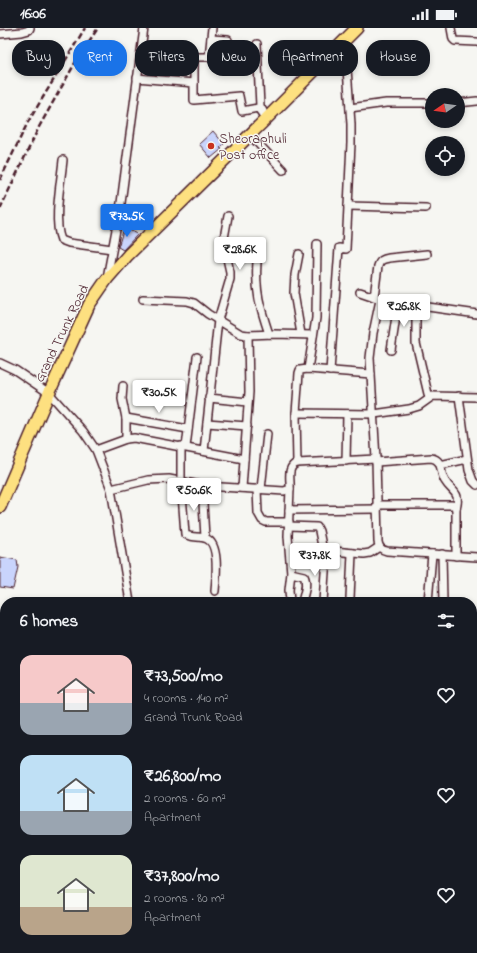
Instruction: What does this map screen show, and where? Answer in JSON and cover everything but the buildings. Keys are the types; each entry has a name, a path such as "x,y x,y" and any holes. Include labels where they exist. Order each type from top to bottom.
{"main road":[{"name":"Grand Trunk Road","path":"345,40 357,28"},
{"name":"Grand Trunk Road","path":"0,507 86,310 107,279 128,255 309,76"}],"street":[{"path":"0,34 22,32 29,30 30,28"},
{"path":"107,279 121,203 144,28"},
{"path":"212,28 209,57 194,57 194,100 239,96 242,111 258,108 267,118"},
{"path":"451,28 453,39 455,41 477,42"},
{"path":"211,39 228,40"},
{"path":"259,76 260,106 267,118"},
{"path":"330,371 339,248 346,249 351,143 348,76"},
{"path":"137,78 194,83"},
{"path":"465,102 477,101"},
{"path":"350,108 386,103 425,103"},
{"path":"250,135 283,170"},
{"path":"63,160 58,221 61,240 69,243 112,249"},
{"path":"348,206 426,208"},
{"path":"204,451 218,320 228,289 230,272 224,245 224,230 228,216"},
{"path":"308,369 316,307 317,244"},
{"path":"298,254 294,293 301,334"},
{"path":"427,254 389,258 379,262 378,266 377,298 371,346 378,542 379,547 382,550 387,551 477,556"},
{"path":"257,262 256,276 258,297 270,334"},
{"path":"360,292 398,303 477,314"},
{"path":"143,299 187,301 194,303 235,332 248,335 313,335"},
{"path":"390,350 398,303"},
{"path":"416,306 416,343 429,398"},
{"path":"242,488 249,379 248,335"},
{"path":"197,357 180,481 185,534 192,537 205,537 210,540 215,551 215,590"},
{"path":"0,363 15,370 49,393 83,431 96,450 111,489 129,597"},
{"path":"297,463 296,413 299,373 302,369 371,374"},
{"path":"123,386 122,399 126,418 126,439"},
{"path":"296,413 374,414 414,408 426,402 429,398 439,395 477,397"},
{"path":"459,396 470,476 477,485"},
{"path":"209,398 248,402"},
{"path":"346,461 347,414"},
{"path":"126,418 188,429"},
{"path":"207,423 247,426"},
{"path":"267,434 259,489 258,513 262,520 266,522 317,528 319,530 326,558 323,597"},
{"path":"96,450 126,439 134,438 244,459"},
{"path":"290,597 291,573 288,546 290,468 293,464 297,463 437,458 444,481 453,489 458,502 456,509 456,556"},
{"path":"440,465 468,459"},
{"path":"111,489 148,480 169,479 202,486 284,491 290,490"},
{"path":"202,486 205,537"},
{"path":"289,510 452,505 455,506 456,509"},
{"path":"324,550 370,553 379,547"},
{"path":"350,597 352,553"},
{"path":"428,597 432,554"},
{"path":"442,554 443,597"},
{"path":"291,573 304,576 306,579 303,597"}],"railway":[{"path":"0,180 28,122 85,28"},
{"path":"0,209 39,127 79,56 98,28"}],"place":[{"name":"Sheoraphuli Post office","path":"211,146"}]}
